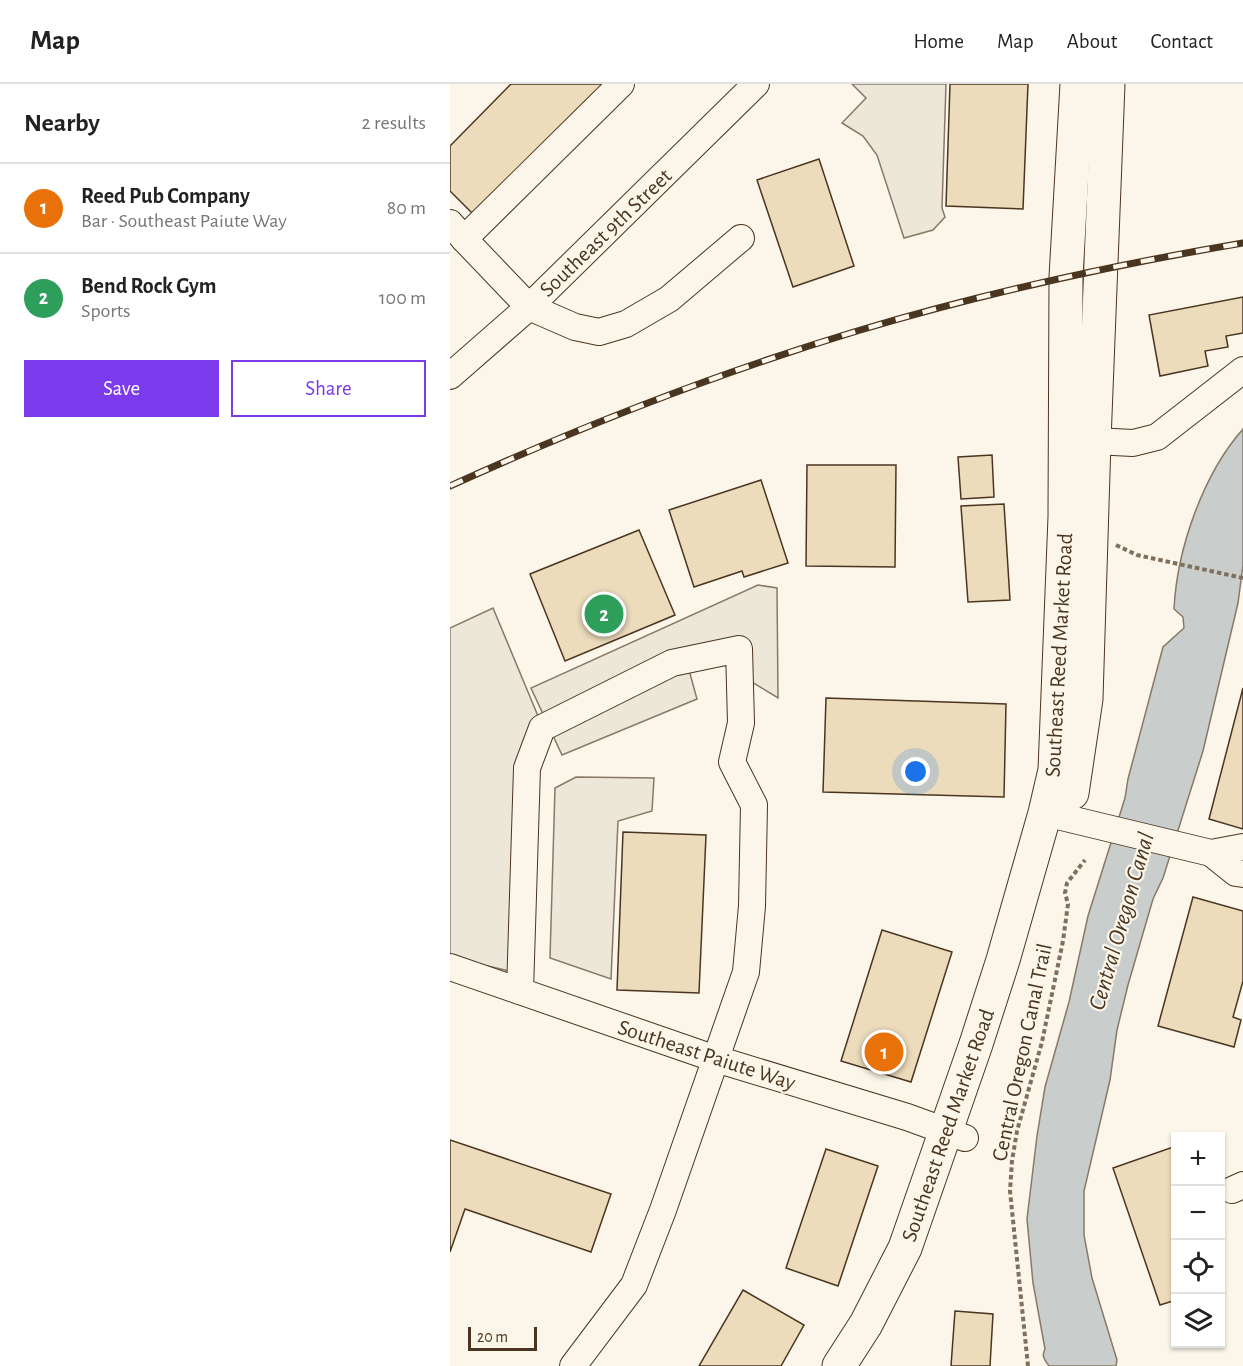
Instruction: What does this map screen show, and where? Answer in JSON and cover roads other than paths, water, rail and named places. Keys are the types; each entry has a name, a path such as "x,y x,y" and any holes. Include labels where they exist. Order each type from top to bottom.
{"main road":[{"name":"Southeast Reed Market Road","path":"1056,816 1055,770 1065,517 1066,277 1077,84"},
{"name":"Southeast Reed Market Road","path":"839,1366 866,1324 905,1248 956,1135 1023,962 1056,816 1076,774 1086,699 1108,84"},
{"name":"Southeast Reed Market Road","path":"865,1366 922,1257 956,1135"}],"street":[{"path":"621,84 457,231 529,307 575,327 599,332 626,324 669,299 741,237"},
{"name":"Southeast 9th Street","path":"450,376 529,307 756,84"},
{"path":"1094,441 1133,443 1157,437 1243,370"},
{"path":"520,991 527,768 542,728 672,663 739,649 741,723 732,762 754,805 752,906 746,972 634,1285 573,1366"},
{"path":"1056,816 1211,853 1243,847"},
{"path":"1211,853 1236,873 1243,874"},
{"name":"Southeast Paiute Way","path":"450,967 716,1059 956,1135"}],"water":[{"name":"Central Oregon Canal","path":"1243,429 1243,565 1238,603 1203,751 1163,878 1153,899 1128,985 1117,1030 1110,1080 1084,1191 1084,1235 1092,1278 1117,1360 1116,1366 1049,1366 1043,1356 1045,1349 1033,1283 1027,1219 1045,1087 1069,1002 1088,916 1125,798 1163,647 1184,628 1183,617 1174,609 1180,562 1187,538 1204,490 1229,447"}],"railway":[{"path":"450,486 550,442 651,402 753,364 857,331 953,304 1049,281 1243,243"}],"place":[{"name":"Bend Rock Gym","path":"604,614"},
{"name":"Reed Pub Company","path":"884,1052"}]}
